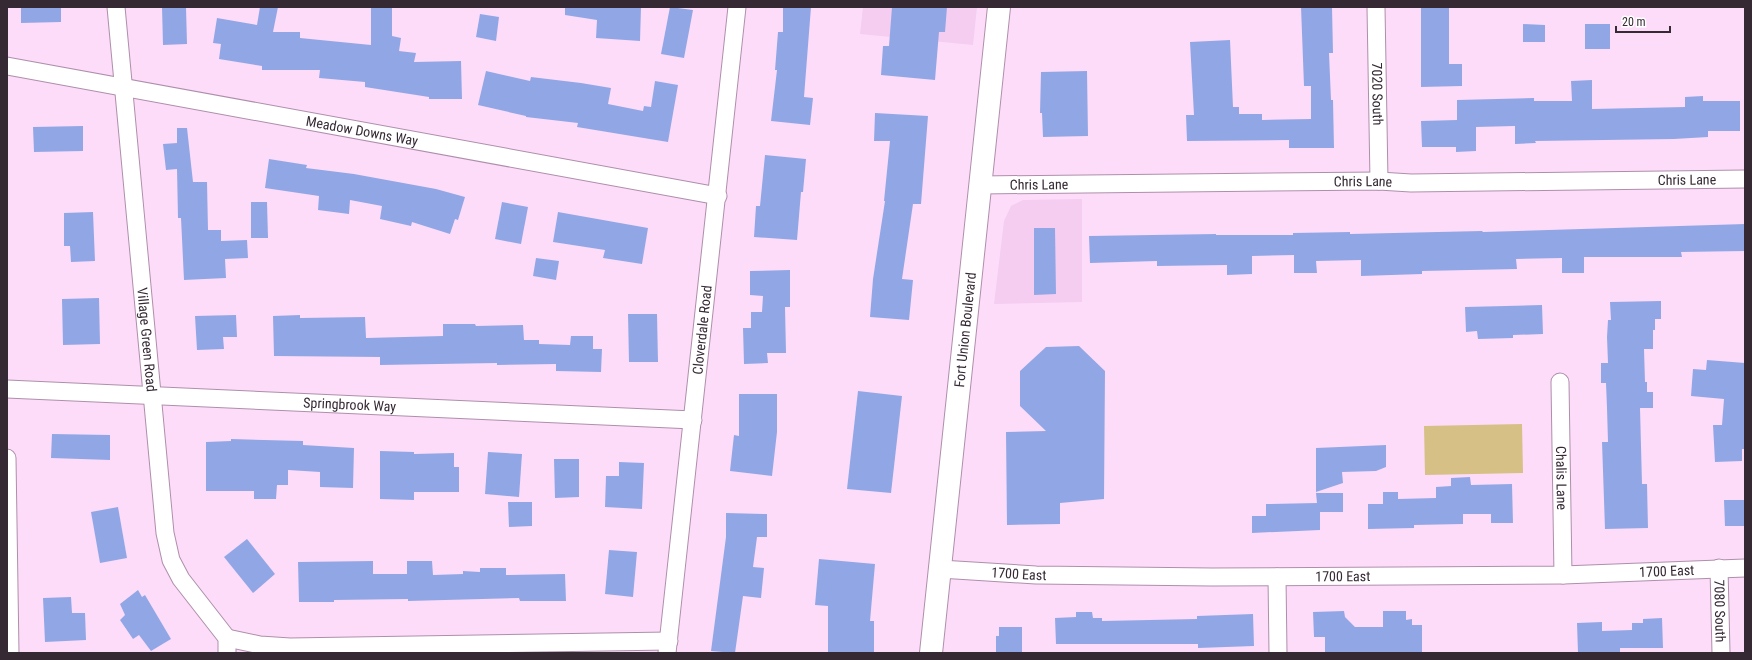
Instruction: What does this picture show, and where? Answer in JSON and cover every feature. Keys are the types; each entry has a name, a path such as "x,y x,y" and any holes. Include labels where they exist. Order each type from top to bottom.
{"main road":[{"name":"Fort Union Boulevard","path":"931,653 1000,7"}],"street":[{"name":"Village Green Road","path":"116,7 165,533 171,560 181,579 227,645"},
{"name":"Cloverdale Road","path":"668,647 718,196 737,7"},
{"name":"7020 South","path":"1376,7 1379,181"},
{"name":"Meadow Downs Way","path":"7,66 718,196"},
{"name":"Chris Lane","path":"980,185 1379,181 1411,183 1745,179"},
{"name":"Chalis Lane","path":"1560,382 1563,575"},
{"name":"Springbrook Way","path":"7,389 152,394 693,420"},
{"path":"7,458 10,653"},
{"name":"7080 South","path":"1719,568 1721,653"},
{"name":"1700 East","path":"940,569 1043,575 1277,577 1563,575 1745,568"},
{"path":"1277,577 1278,653"},
{"path":"227,645 290,647 668,647"}],"shaded area":[{"path":"863,7 977,7 973,45 860,34"},
{"path":"1082,199 1082,302 994,304 1004,221 1011,206 1023,200"},
{"path":"1522,424 1523,473 1425,475 1424,426"}],"building":[{"path":"21,7 61,7 61,22 21,23"},
{"path":"162,7 186,7 187,44 163,45"},
{"path":"260,7 278,7 273,32 300,32 300,38 371,45 371,7 392,7 392,36 401,38 399,51 416,53 414,62 461,61 462,99 429,99 429,97 365,87 365,82 319,78 320,70 262,70 262,66 219,59 221,44 213,43 217,18 257,25"},
{"path":"565,7 641,7 640,41 596,38 597,20 565,15"},
{"path":"670,7 693,10 684,58 661,54"},
{"path":"783,7 811,7 804,97 813,98 810,125 771,121 777,70 775,70 778,32 783,32"},
{"path":"892,7 947,7 945,32 939,32 935,80 881,75 883,46 889,46"},
{"path":"1301,7 1332,7 1333,53 1329,53 1331,100 1333,100 1334,148 1289,148 1289,140 1187,141 1186,115 1194,115 1190,42 1230,40 1233,107 1239,107 1239,114 1262,114 1262,120 1311,119 1311,86 1304,86"},
{"path":"1421,7 1449,7 1449,64 1462,64 1462,86 1421,87"},
{"path":"480,14 499,17 496,41 476,37"},
{"path":"1523,24 1545,25 1545,42 1523,42"},
{"path":"1585,24 1610,24 1610,49 1585,49"},
{"path":"486,71 530,81 531,77 611,88 608,104 643,111 644,106 651,107 655,81 678,85 668,142 577,127 578,123 526,117 478,105"},
{"path":"1087,71 1088,136 1043,137 1042,113 1040,113 1041,72"},
{"path":"1592,80 1592,109 1685,107 1685,97 1703,96 1703,101 1740,101 1740,131 1708,131 1708,137 1674,139 1535,141 1536,143 1515,144 1515,126 1476,127 1476,151 1456,152 1456,147 1422,147 1421,121 1457,120 1457,100 1534,98 1534,101 1572,101 1571,81"},
{"path":"875,113 928,116 921,204 913,204 902,279 913,280 909,320 870,317 873,279 885,201 890,141 874,141"},
{"path":"83,126 83,151 34,152 33,127"},
{"path":"177,128 187,128 193,182 207,182 208,230 221,230 221,241 247,240 248,258 225,259 226,278 184,280 181,218 178,218 177,169 166,170 163,144 177,143"},
{"path":"765,155 806,159 803,192 801,192 797,240 754,237 756,206 760,206"},
{"path":"269,159 307,165 306,168 354,174 436,189 465,197 458,220 455,219 450,234 412,222 411,226 380,219 382,206 350,200 349,214 318,210 319,196 265,188"},
{"path":"251,202 267,202 268,238 251,238"},
{"path":"502,202 528,207 521,244 495,239"},
{"path":"93,212 95,261 71,262 70,246 64,246 64,213"},
{"path":"558,212 648,228 642,264 603,258 605,250 553,242"},
{"path":"1745,224 1745,251 1681,252 1682,257 1584,257 1584,273 1562,273 1562,258 1516,259 1517,269 1422,271 1422,274 1361,276 1361,260 1316,261 1317,273 1294,273 1294,255 1252,256 1252,274 1227,275 1227,265 1157,266 1157,261 1090,263 1089,236 1216,234 1293,235 1293,233 1350,232 1350,234 1483,232"},
{"path":"1034,228 1055,228 1056,294 1034,295"},
{"path":"536,258 559,261 556,280 533,276"},
{"path":"790,270 790,307 785,307 786,353 767,353 768,363 744,364 743,328 751,328 751,312 762,312 763,296 750,295 750,271"},
{"path":"99,298 100,344 63,345 62,299"},
{"path":"1661,301 1661,319 1655,319 1655,330 1653,330 1653,349 1644,349 1645,382 1647,382 1647,392 1653,392 1653,408 1640,408 1642,484 1647,484 1648,528 1605,529 1602,442 1608,442 1606,383 1601,383 1601,363 1608,363 1607,337 1608,320 1611,320 1610,302"},
{"path":"1542,305 1543,334 1513,335 1513,338 1478,339 1477,331 1466,332 1465,307"},
{"path":"628,314 657,314 658,362 629,362"},
{"path":"236,315 237,337 223,337 224,349 197,350 195,316"},
{"path":"300,315 300,318 365,317 366,338 443,336 443,324 475,324 476,326 523,325 524,340 539,340 539,344 570,345 571,336 593,336 593,349 602,349 601,372 556,371 556,364 497,365 497,363 380,365 380,357 274,356 273,316"},
{"path":"1079,346 1105,371 1104,499 1060,503 1060,524 1007,525 1006,432 1046,431 1020,406 1020,371 1046,347"},
{"path":"1707,360 1745,363 1745,449 1742,449 1742,461 1715,462 1713,425 1722,425 1724,399 1691,396 1693,369 1706,370"},
{"path":"858,391 902,396 891,493 847,489"},
{"path":"739,394 777,394 777,432 772,476 730,471 734,435 739,436"},
{"path":"52,434 110,435 110,460 51,458"},
{"path":"231,439 303,441 303,445 354,448 353,488 320,487 320,472 288,470 288,485 277,485 276,499 254,499 254,491 206,491 206,442 231,441"},
{"path":"1386,445 1386,467 1376,471 1342,472 1343,483 1316,492 1316,448"},
{"path":"380,451 414,452 414,454 454,453 454,467 459,467 459,492 414,492 414,500 380,499"},
{"path":"488,452 522,454 519,497 485,494"},
{"path":"554,459 579,459 579,497 555,498"},
{"path":"619,462 644,463 642,509 605,507 606,476 619,476"},
{"path":"1470,477 1471,485 1512,484 1513,523 1491,523 1491,514 1463,514 1463,524 1414,525 1414,528 1368,529 1368,504 1383,504 1383,492 1398,492 1398,499 1436,498 1436,487 1451,486 1451,478"},
{"path":"1316,493 1343,493 1343,512 1320,512 1320,530 1252,533 1252,516 1266,516 1266,504 1317,503"},
{"path":"1724,500 1745,500 1745,526 1725,526"},
{"path":"508,502 532,502 532,526 509,527"},
{"path":"118,507 127,558 100,563 91,512"},
{"path":"726,513 767,514 767,537 757,537 753,567 764,568 761,598 743,596 735,653 711,651 726,537"},
{"path":"247,539 275,574 253,593 224,557"},
{"path":"609,550 637,552 633,597 605,594"},
{"path":"819,559 875,564 870,621 874,621 874,653 828,653 828,606 815,605"},
{"path":"373,561 373,574 407,574 407,561 432,561 433,575 463,574 463,571 480,572 480,568 506,568 506,575 565,574 566,601 520,601 519,598 408,601 408,599 334,600 334,602 299,602 298,562"},
{"path":"138,590 142,597 145,595 171,639 151,651 139,635 133,639 120,620 125,615 120,604"},
{"path":"71,597 72,613 85,613 86,640 45,642 43,598"},
{"path":"1344,611 1345,617 1355,627 1383,627 1383,611 1406,611 1406,620 1412,619 1412,625 1422,625 1422,653 1325,653 1325,637 1314,637 1313,612"},
{"path":"1076,612 1092,612 1093,618 1102,618 1102,621 1197,619 1197,616 1253,614 1254,646 1198,648 1198,644 1056,644 1055,618 1076,617"},
{"path":"1662,618 1663,648 1620,648 1620,652 1578,653 1577,623 1602,622 1602,631 1632,630 1632,623 1643,623 1643,619"},
{"path":"999,627 1022,627 1022,653 996,653 996,636 999,636"}]}
